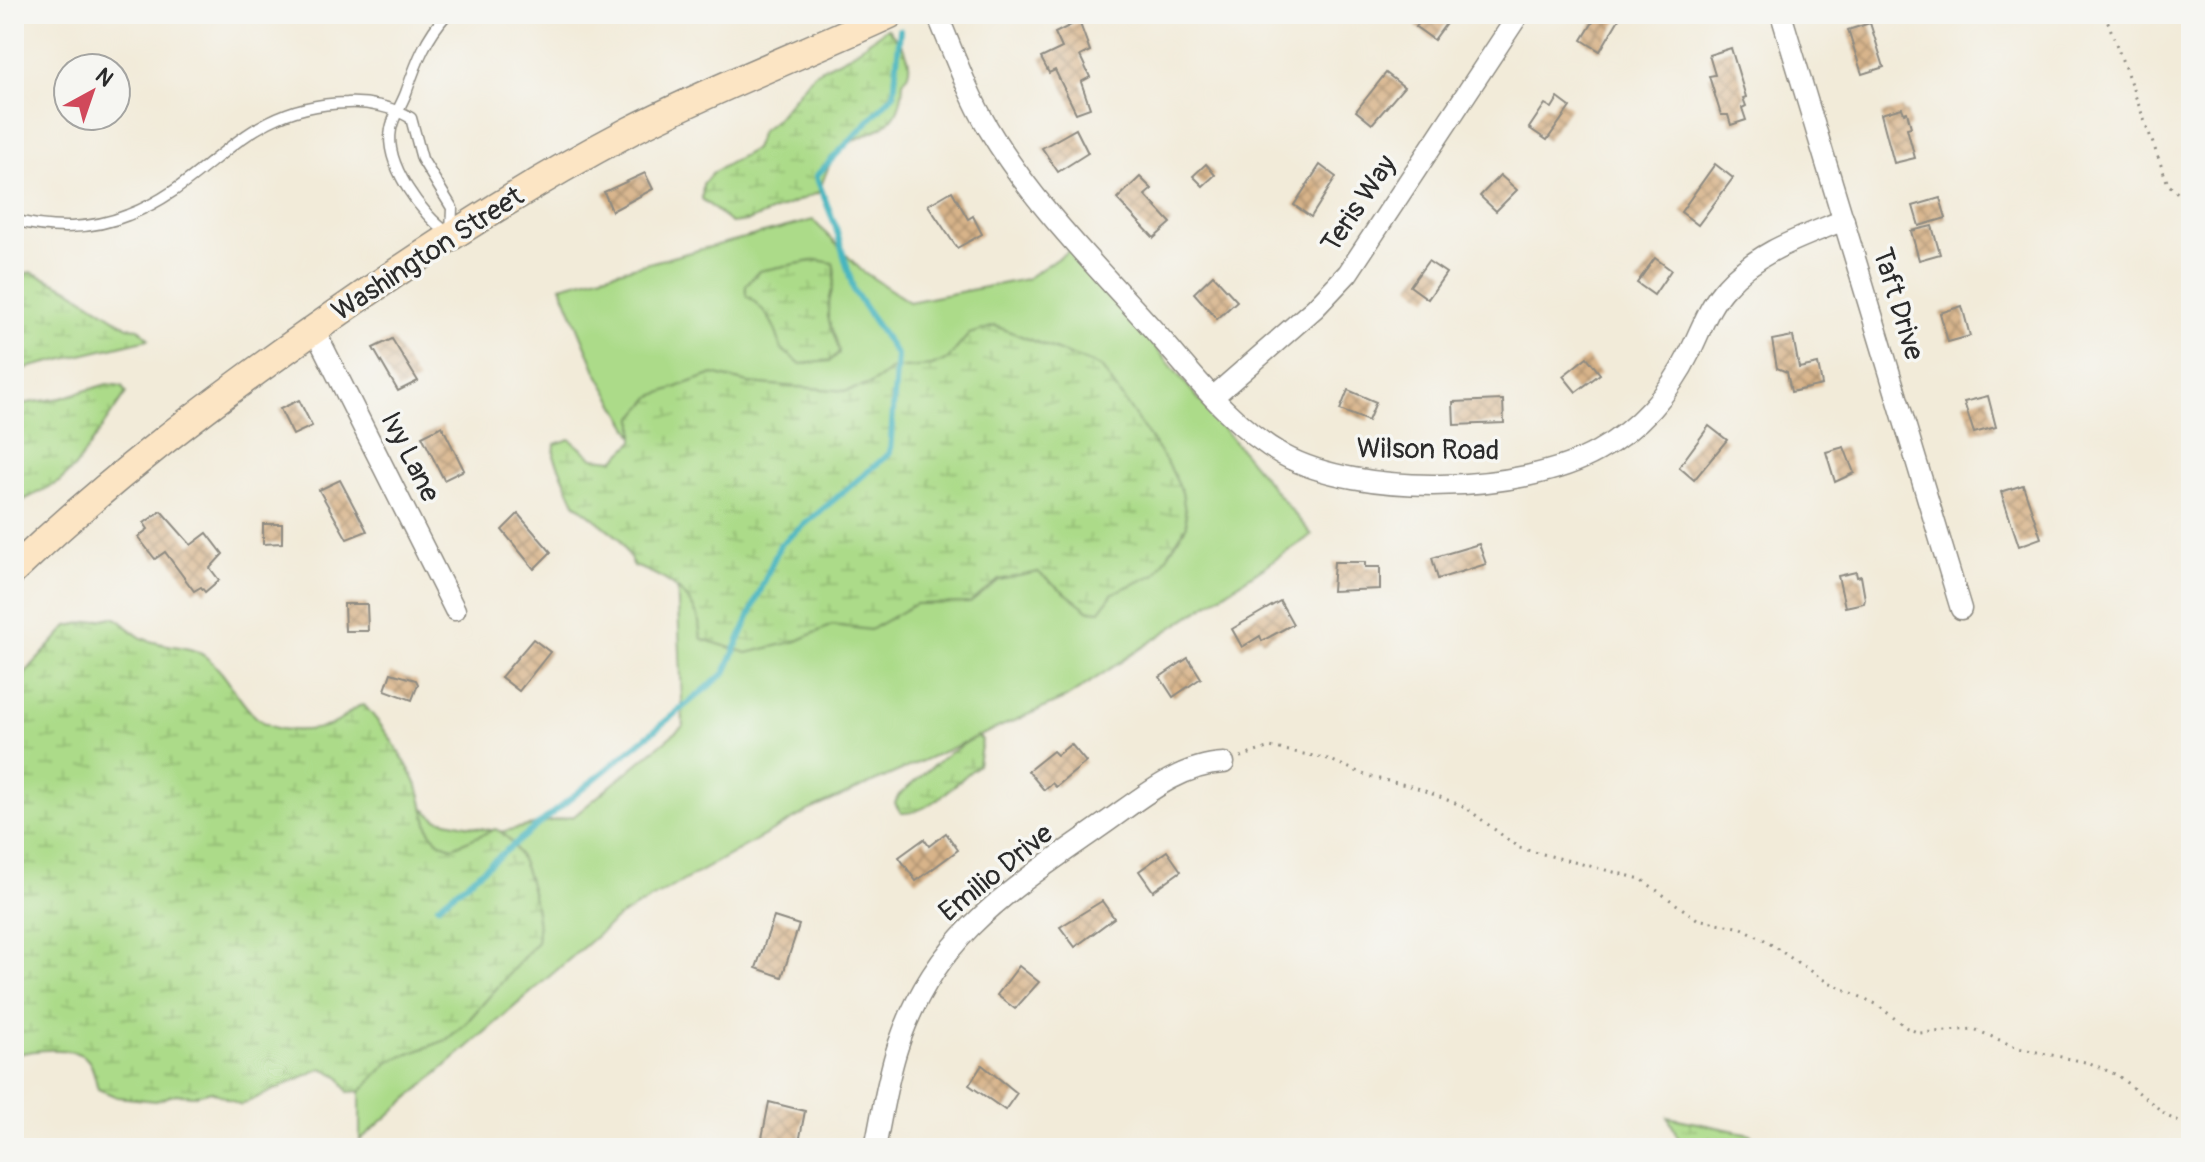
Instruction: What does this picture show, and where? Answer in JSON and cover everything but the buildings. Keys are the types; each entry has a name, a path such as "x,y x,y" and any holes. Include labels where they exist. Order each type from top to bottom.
{"main road":[{"name":"Washington Street","path":"14,570 144,454 314,329 450,235 523,190 633,130 890,14"}],"street":[{"name":"Wilson Road","path":"937,14 987,126 1018,172 1213,397 1267,445 1307,466 1350,479 1399,483 1506,480 1532,475 1598,451 1638,421 1676,377 1724,289 1763,254 1844,220"},
{"name":"Teris Way","path":"1213,397 1315,308 1348,273 1519,14"},
{"name":"Taft Drive","path":"1781,14 1961,609"},
{"name":"Ivy Lane","path":"314,329 455,610"},
{"name":"Emilio Drive","path":"875,1148 898,1046 920,994 948,949 981,914 1019,883 1156,787 1202,764 1224,763"}],"lane":[{"path":"447,14 425,42 391,128 395,160 426,218 450,235"},
{"path":"14,220 70,227 128,216 179,186 253,129 293,111 362,102 400,111 411,118 422,159 452,208 450,235"}],"path":[{"path":"2105,14 2168,184 2191,206"},
{"path":"1224,763 1270,747 1328,759 1370,777 1415,787 1465,807 1519,848 1641,879 1697,919 1753,933 1822,979 1876,1004 1907,1028 1919,1033 1974,1029 2018,1048 2090,1063 2117,1075 2169,1117 2191,1128"}],"green space":[{"path":"887,28 909,60 896,113 882,127 849,143 837,153 818,193 748,221 731,223 702,199 703,184 712,173 754,149 761,131 776,119 814,73 850,55"},
{"path":"813,220 861,270 909,302 1026,279 1073,248 1312,535 1066,698 810,810 617,918 360,1140 361,757 437,819 500,832 574,816 683,726 674,506 596,371 561,286"},
{"path":"817,260 833,263 835,276 828,315 839,353 830,361 801,364 781,349 769,318 746,295 746,285 759,271"},
{"path":"31,272 69,289 128,327 139,328 149,339 14,371 14,276"},
{"path":"995,326 1101,367 1170,467 1182,492 1187,525 1156,574 1113,593 1100,611 1088,610 1038,572 999,580 970,603 915,604 870,630 832,625 797,641 747,653 702,639 698,618 686,597 663,578 634,566 619,538 575,503 554,456 555,444 570,439 593,458 614,460 634,441 634,417 652,396 713,374 748,383 847,391 871,384 892,369 932,366 948,359 969,334"},
{"path":"107,384 122,386 126,393 75,467 59,482 14,505 14,405 61,398"},
{"path":"113,617 142,638 191,650 206,657 252,713 275,728 322,728 364,705 408,767 418,788 430,832 435,838 453,847 495,829 514,846 533,897 537,942 466,1023 446,1040 390,1061 361,1091 348,1092 339,1076 322,1068 241,1105 211,1091 193,1096 176,1094 156,1101 117,1097 98,1089 91,1065 79,1054 51,1050 14,1055 14,705 26,672 68,626"},
{"path":"977,736 982,740 978,765 932,803 922,809 901,813 895,803 899,795 946,755"},
{"path":"1668,1117 1750,1134 1759,1148 1683,1148"}],"waterway":[{"path":"438,906 725,673 780,545 890,453 897,356 854,291 835,225 816,176 894,94 900,30"}]}
